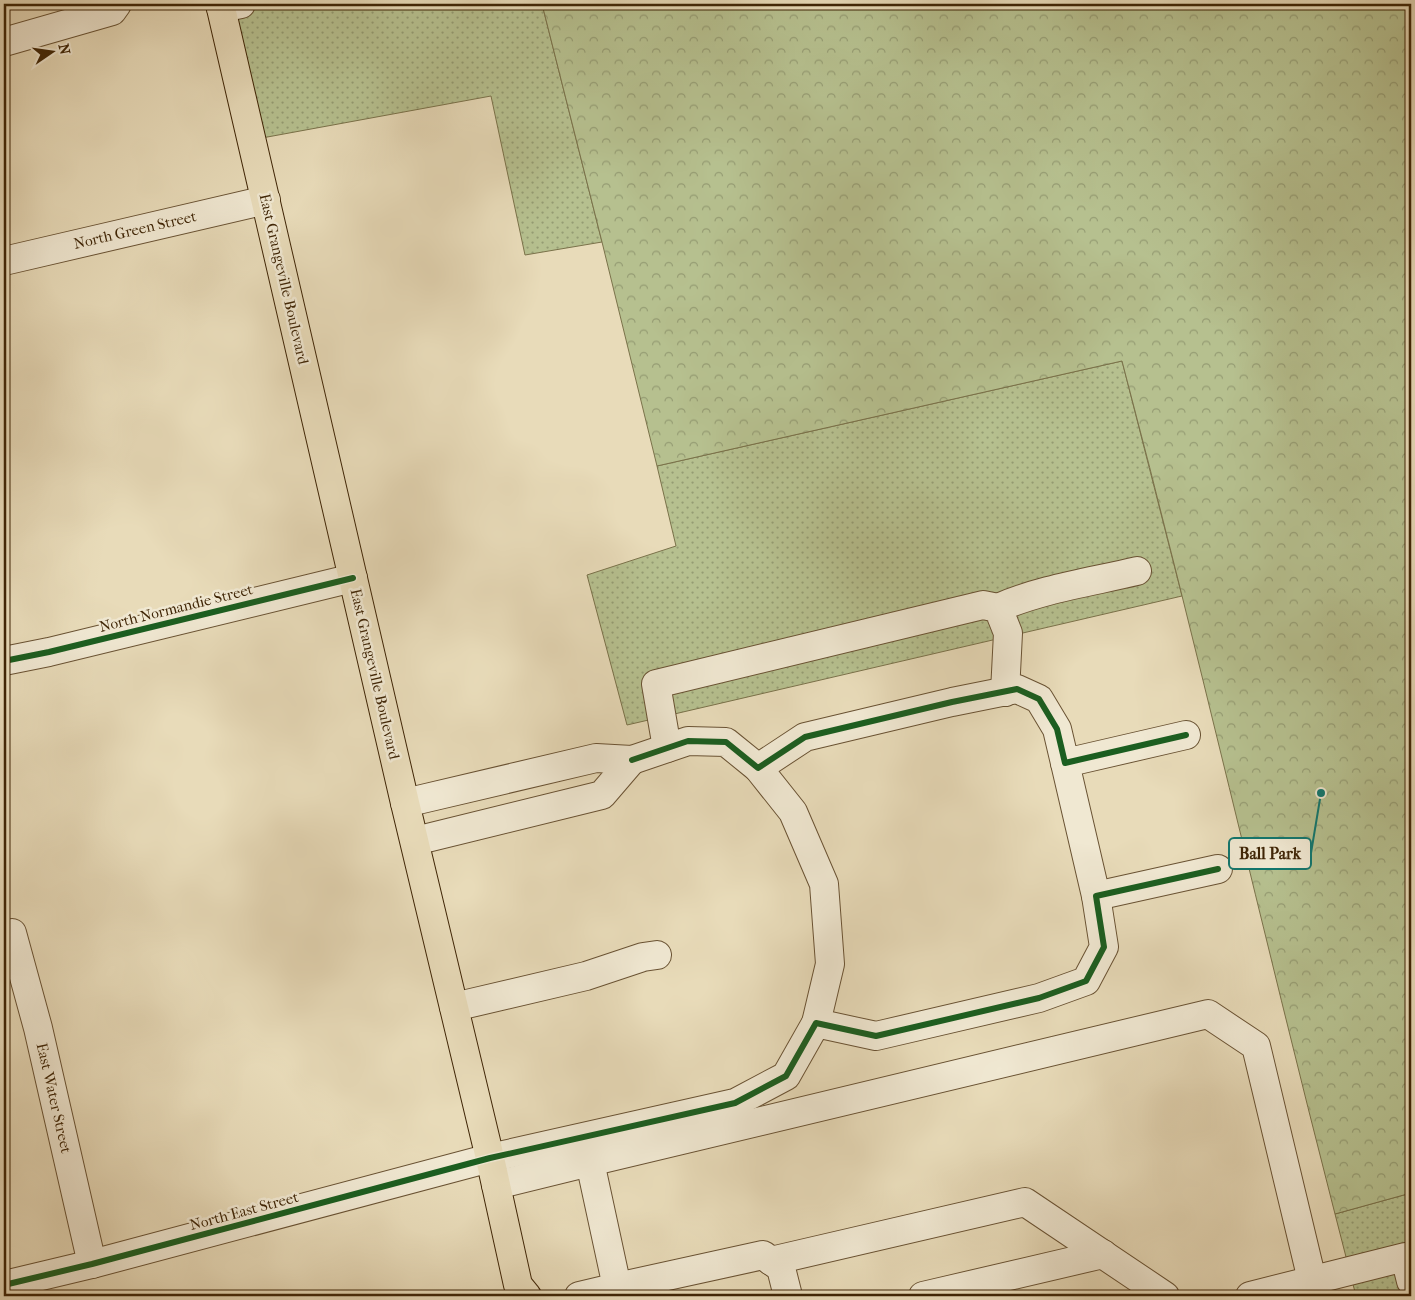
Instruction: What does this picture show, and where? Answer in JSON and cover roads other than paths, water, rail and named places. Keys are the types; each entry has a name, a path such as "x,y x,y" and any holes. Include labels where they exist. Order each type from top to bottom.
{"main road":[{"name":"East Grangeville Boulevard","path":"227,5 266,200 520,1293"}],"street":[{"path":"4,42 112,11 117,4"},
{"name":"North Green Street","path":"4,260 266,200"},
{"path":"667,748 656,684 983,605 998,608 1036,596 1136,571"},
{"name":"North Normandie Street","path":"4,661 59,650 353,578"},
{"path":"998,608 1008,633 1006,692"},
{"path":"758,768 805,737 952,702 1017,689 1040,699 1057,729 1096,896 1104,947 1086,981 1040,998 876,1036 816,1023"},
{"path":"1065,763 1186,735"},
{"name":"North East Street","path":"4,1285 92,1264 490,1158 735,1103 786,1076 816,1023 830,964 824,884 793,812 758,768 726,742 688,740 632,760"},
{"path":"406,803 596,758 632,760"},
{"path":"415,841 602,795 632,760"},
{"path":"544,770 552,808"},
{"path":"1096,896 1218,868"},
{"name":"East Water Street","path":"12,933 38,1028 92,1264"},
{"path":"454,1007 586,976 643,957 657,955"},
{"path":"496,1185 1208,1014 1256,1046 1312,1280"},
{"path":"590,1162 626,1289"},
{"path":"771,1261 1025,1202 1164,1296"},
{"path":"924,1296 1103,1254"},
{"path":"578,1296 626,1289 763,1255 781,1268 788,1296"},
{"path":"1250,1296 1312,1280 1409,1264"}],"place":[{"name":"Ball Park","path":"1321,793"}]}
